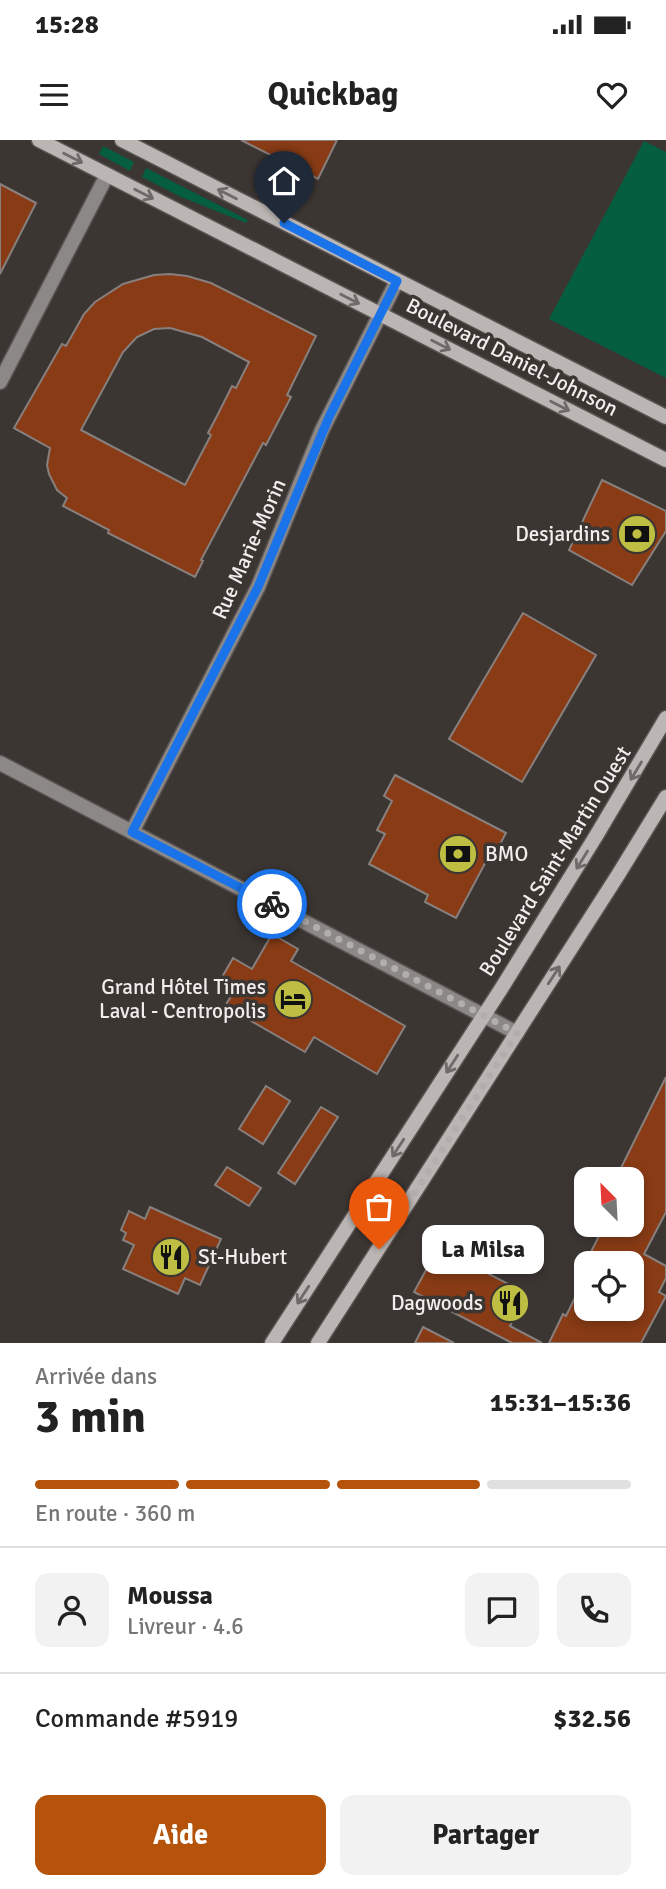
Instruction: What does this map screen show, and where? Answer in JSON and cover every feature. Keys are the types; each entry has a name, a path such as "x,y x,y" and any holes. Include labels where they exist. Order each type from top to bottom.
{"main road":[{"name":"Boulevard Daniel-Johnson","path":"39,140 666,460"},
{"name":"Boulevard Daniel-Johnson","path":"124,140 666,417"},
{"name":"Boulevard Saint-Martin Ouest","path":"272,1343 590,847 666,718"},
{"path":"318,1343 666,797"}],"street":[{"path":"0,382 107,175"},
{"name":"Rue Marie-Morin","path":"132,832 258,587 326,424 397,281"},
{"path":"0,763 517,1033"}],"green space":[{"path":"644,141 666,152 666,378 549,319"},
{"path":"103,146 134,162 130,171 99,154"},
{"path":"146,168 248,220 246,223 181,197 142,177"},
{"path":"515,364 603,401 601,404 514,366"}],"building":[{"path":"241,140 337,140 318,179"},
{"path":"0,184 36,203 0,274"},
{"path":"154,275 187,276 211,283 316,336 287,395 291,397 266,445 263,443 201,560 203,561 195,577 108,533 109,530 63,506 67,498 57,490 49,474 47,465 50,448 14,428 62,344 66,346 84,314 95,302 123,284","holes":["170,328 202,337 249,362 236,388 232,386 185,485 81,430 123,352 137,337 154,329"]},
{"path":"602,480 666,511 666,531 632,585 569,550"},
{"path":"523,613 596,655 522,782 449,739"},
{"path":"395,775 506,833 495,854 491,852 456,918 425,902 428,895 369,864 385,834 377,830 392,801 384,796"},
{"name":"Grand Hôtel Times Laval - Centropolis","path":"272,934 298,949 291,961 405,1026 377,1074 314,1037 305,1052 225,1006 233,993 218,984 233,958 252,969"},
{"path":"666,1077 666,1212 644,1254 644,1251 592,1251 598,1237 644,1237 644,1167 621,1167"},
{"path":"266,1086 290,1101 263,1144 239,1129"},
{"path":"321,1107 338,1117 295,1184 278,1173"},
{"path":"227,1167 261,1188 249,1206 215,1185"},
{"name":"St-Hubert","path":"150,1207 221,1239 200,1285 185,1278 178,1294 123,1269 134,1245 123,1240 126,1233 121,1230 129,1211 145,1219"},
{"path":"438,1248 526,1293 510,1326 542,1343 512,1343 414,1292"},
{"path":"644,1254 666,1266 666,1278 659,1292 666,1296 641,1343 549,1343 563,1314 566,1316 574,1300 574,1321 644,1321"},
{"path":"423,1327 454,1343 415,1343"}],"way so far":[{"path":"272,904 517,1033 379,1249"}],"place":[{"name":"Desjardins","path":"637,534"},
{"name":"BMO","path":"458,854"},
{"name":"Grand Hôtel Times Laval - Centropolis","path":"293,999"},
{"name":"La Milsa","path":"379,1249"},
{"name":"St-Hubert","path":"171,1257"},
{"name":"Dagwoods","path":"510,1303"}],"route":[{"path":"272,904 132,832 258,587 329,417 397,281 284,223"}]}
